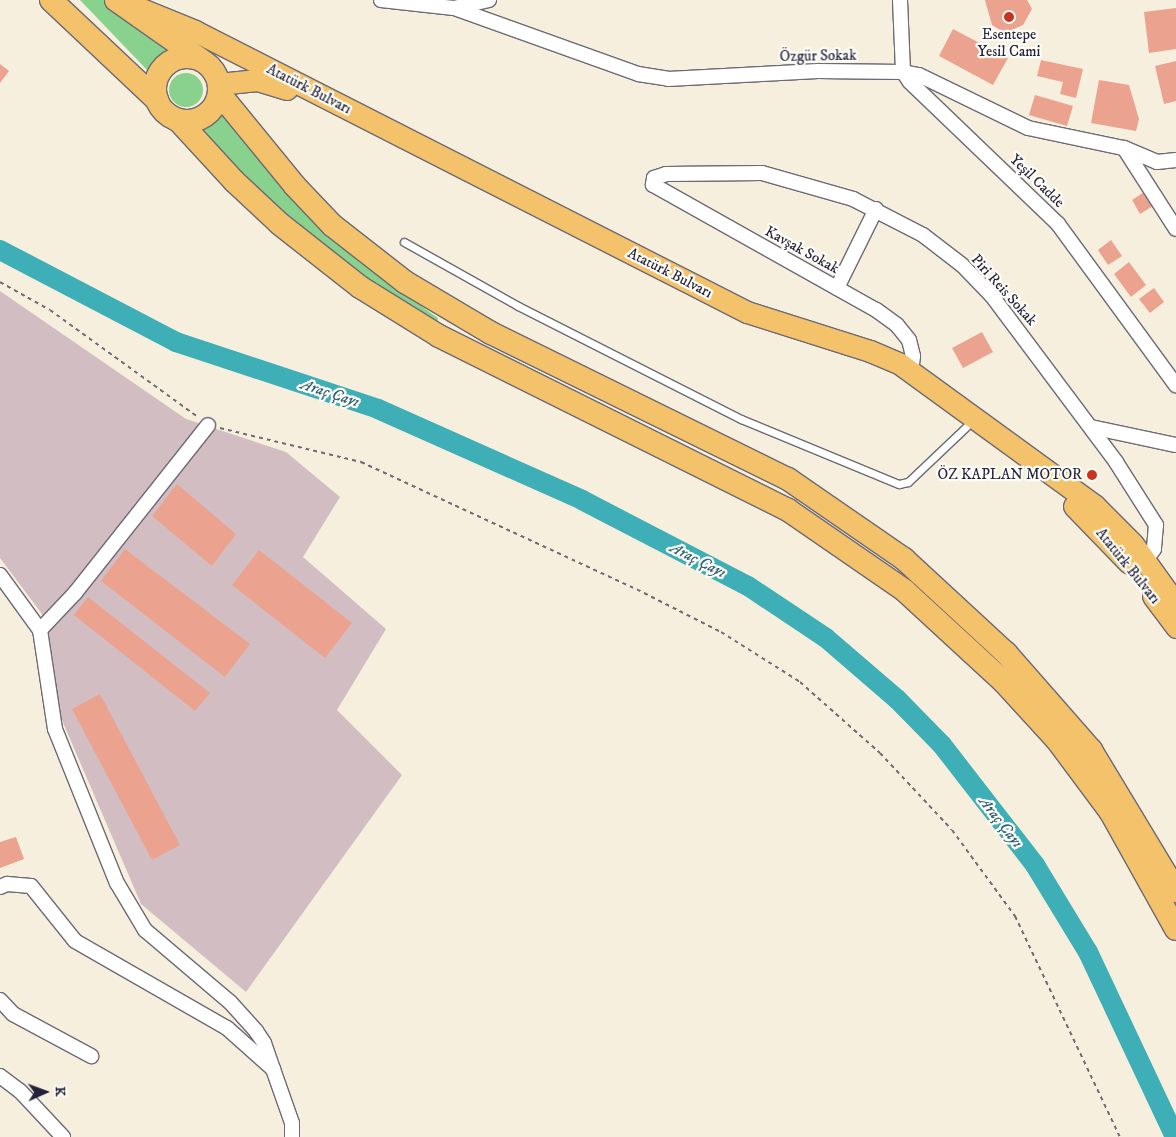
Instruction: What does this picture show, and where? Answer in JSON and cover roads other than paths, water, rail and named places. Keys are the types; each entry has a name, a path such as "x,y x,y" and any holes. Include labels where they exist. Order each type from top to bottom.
{"highway":[{"path":"51,0 157,100 169,115 178,120 234,181 280,224 360,287 439,336 788,510 904,590 972,652 1057,740 1110,811 1176,928"},
{"name":"Atatürk Bulvarı","path":"116,0 202,60 216,74 219,88 294,186 332,225 405,282 490,333 788,479 904,559 1006,652 1090,750 1176,891"},
{"path":"157,100 156,83 166,65 185,57 202,60"},
{"path":"178,120 188,121 205,116 217,102 219,88"}],"main road":[{"name":"Atatürk Bulvarı","path":"116,0 178,23 747,312 870,351 910,371 1094,505 1122,531 1176,627"},
{"path":"202,60 224,55 244,57"},
{"name":"Atatürk Bulvarı","path":"219,88 257,80 285,88 717,313 748,325 857,358 910,386 967,426 1080,511 1140,565 1176,604"}],"street":[{"path":"381,0 454,8 489,0"},
{"path":"900,0 903,72"},
{"name":"Özgür Sokak","path":"454,8 638,74 668,79 818,71 903,72 945,86 1028,128 1124,148 1157,162 1176,160"},
{"name":"Yeşil Cadde","path":"903,72 1058,224 1176,385"},
{"path":"1124,148 1176,229"},
{"name":"Piri Reis Sokak","path":"654,178 666,174 762,173 876,209 923,235 962,265 1021,331 1090,427 1156,526 1154,549 1140,565"},
{"name":"Kavşak Sokak","path":"654,178 653,185 837,288 897,325 909,340 913,356 910,371"},
{"path":"837,288 876,209"},
{"path":"40,630 75,593 208,425"},
{"path":"1090,427 1176,445"},
{"path":"0,575 40,630 55,729 117,883 145,930 230,1002 256,1031 264,1043 292,1123 292,1137"},
{"path":"0,887 7,884 30,886 75,942 227,1028 273,1069"},
{"path":"0,1000 13,1014 91,1056"},
{"path":"0,1076 20,1091 63,1137"}],"lane":[{"path":"404,242 526,310 741,419 899,484 908,482 967,426"}],"waterway":[{"name":"Araç Çayı","path":"0,250 176,342 378,409 582,500 748,586 826,638 897,699 942,745 1035,865 1088,952 1175,1137"}],"place":[{"name":"Esentepe Yesil Cami","path":"1009,17"},
{"name":"ÖZ KAPLAN MOTOR","path":"1092,475"}]}
